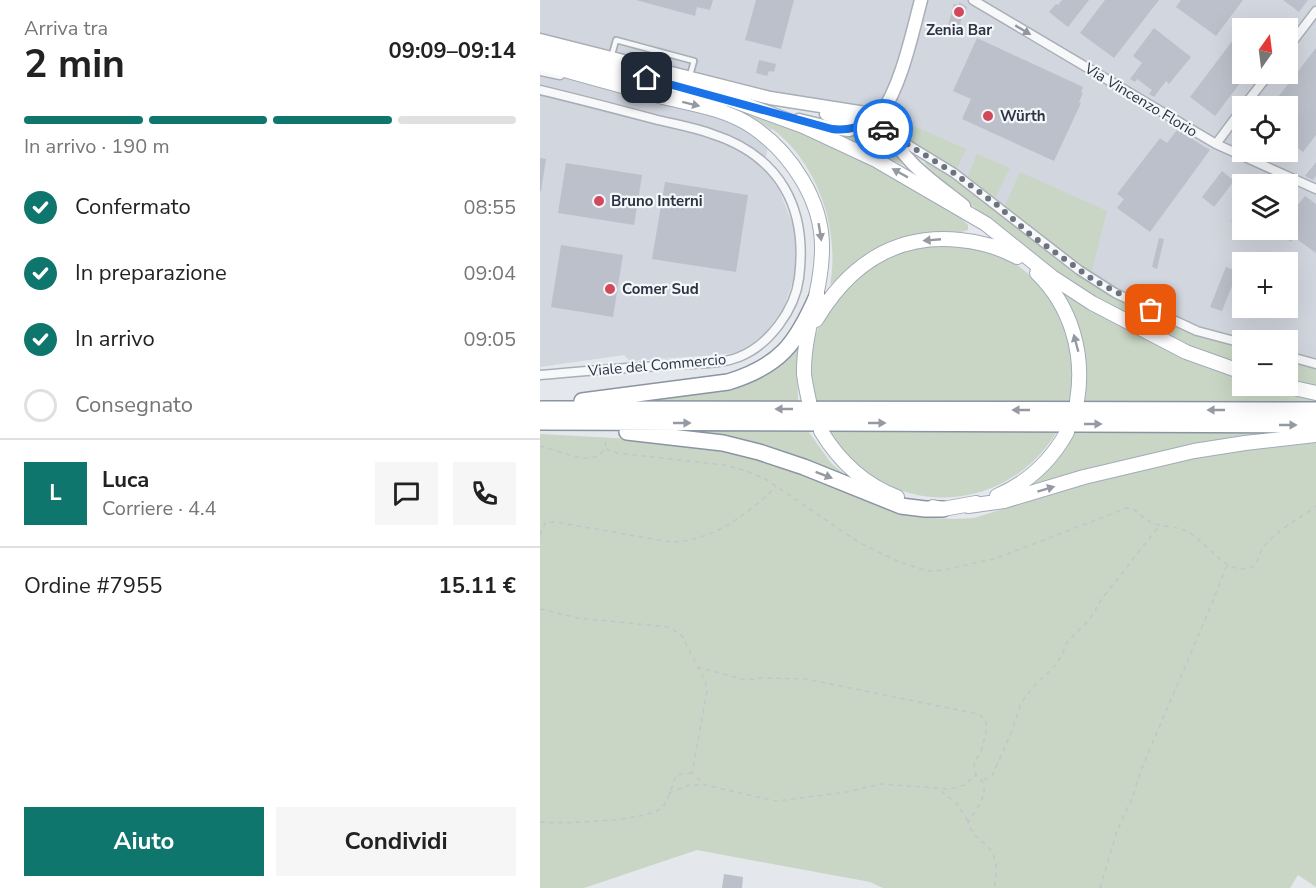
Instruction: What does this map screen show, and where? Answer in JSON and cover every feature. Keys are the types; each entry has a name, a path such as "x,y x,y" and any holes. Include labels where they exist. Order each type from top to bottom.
{"highway":[{"path":"540,403 581,401 728,382 746,376 762,368 786,349 805,323 817,297"},
{"path":"540,409 1316,410"},
{"path":"540,422 1316,425"},
{"path":"540,429 640,432 723,443 804,467 901,506 943,509"}],"main road":[{"path":"540,50 732,100 769,105 876,160 986,224 1052,277 1092,303 1186,352 1232,368"},
{"path":"540,63 732,116 753,127 783,152 800,176 818,218 823,246 821,276 806,350 804,374 809,401"},
{"path":"999,235 1017,257 1030,267 1052,291 1065,312 1074,334 1080,368 1077,401"},
{"path":"810,329 840,285 864,264 895,248 929,240 952,239 989,245 1017,257"},
{"path":"1030,267 1052,277"},
{"path":"1298,389 1316,393"},
{"path":"821,431 841,460 866,481 894,496 943,509 1004,501 1084,477 1194,452 1245,443 1316,435"},
{"path":"968,506 1000,495 1027,479 1050,458 1067,432"}],"street":[{"path":"540,40 689,76 832,129 849,130 876,124 886,107 896,86 921,0"},
{"name":"Via Vincenzo Florio","path":"973,0 1216,144 1316,189"},
{"path":"1298,35 1316,11"},
{"path":"540,71 594,79"},
{"path":"1252,96 1261,84"},
{"name":"Viale del Commercio","path":"540,90 712,134 745,148 759,157 774,172 789,197 800,228 801,264 798,288 786,316 756,349 737,358 706,363 540,375"},
{"path":"769,105 876,124 929,156 997,205 1031,235 1105,287 1197,331 1232,340"},
{"path":"1216,144 1232,123"},
{"path":"876,124 921,170 986,224"},
{"path":"921,170 923,159 929,156"},
{"path":"1298,359 1316,363"}],"lane":[{"path":"611,58 616,40 694,61 689,76"}],"path":[{"path":"540,446 589,459 600,455 606,448 606,440"},
{"path":"606,448 617,453 724,465 747,471 777,487 860,543 897,561 927,571 944,570 997,558 1128,508 1136,510 1147,521 1186,531 1227,564 1247,569 1256,565 1263,548 1270,541 1316,506"},
{"path":"540,535 545,523 555,522 671,542 683,542 712,533 735,521 777,487"},
{"path":"983,780 992,776 1012,731 1021,703 1056,664 1067,642 1090,619 1107,591 1159,525"},
{"path":"1100,888 1117,831 1227,564"},
{"path":"540,609 578,618 669,627 682,636 705,681 707,691 692,773"},
{"path":"697,667 746,680 806,679 978,714 985,719 987,727 982,749 974,764 976,774 983,780 985,788 980,804 968,822"},
{"path":"540,822 649,815 662,807 676,775 692,773 705,785"},
{"path":"669,793 689,785 705,785 776,801 847,792 880,784 940,790 957,788 976,774"},
{"path":"940,790 957,804 973,835 988,847 996,864 994,888"}],"shaded area":[{"path":"540,0 1316,0 1316,366 1298,362 1298,330 1232,330 1232,342 1103,291 1043,248 929,159 873,110 778,94 764,168 779,190 795,230 795,275 784,307 768,330 740,352 630,361 624,355 540,367"}],"green space":[{"path":"673,91 732,106 867,160 951,210 968,225 968,230 921,235 890,243 861,259 830,285 832,243 829,222 823,201 804,162 790,145 764,123 726,106"},
{"path":"898,119 966,149 956,170 897,132"},
{"path":"878,134 888,141 903,165 842,136"},
{"path":"977,154 1010,168 995,199 967,178"},
{"path":"929,159 1049,253 1103,290 1122,300 1232,342 1232,364 1147,328 1091,297 995,225 925,163"},
{"path":"1020,172 1107,211 1091,274 1004,208"},
{"path":"960,245 1004,257 1022,269 1051,300 1068,339 1072,360 1069,403 817,403 811,369 813,346 820,323 844,292 866,271 892,256 917,248"},
{"path":"1069,293 1232,372 1232,396 1298,396 1298,393 1316,398 1316,405 1085,404 1086,375 1083,348 1076,322 1063,296"},
{"path":"801,342 797,361 798,402 634,402 730,386"},
{"path":"1298,362 1316,366 1316,389 1298,385"},
{"path":"671,430 808,431 831,463 842,472 838,476"},
{"path":"828,430 1058,430 1035,460 1007,481 976,493 943,498 910,493 879,481 851,460"},
{"path":"1075,430 1310,430 1172,450 1104,465 1037,486 1035,482 1051,466"},
{"path":"540,434 690,442 750,456 806,474 889,510 913,517 953,519 974,518 1094,480 1227,450 1316,439 1316,887 1298,875 1290,888 883,888 870,882 697,850 584,888 540,888"}],"building":[{"path":"636,0 713,0 710,10 697,7 695,16"},
{"path":"756,0 794,0 781,49 745,40"},
{"path":"1062,0 1089,0 1068,27 1049,12"},
{"path":"1105,0 1159,0 1114,58 1080,33"},
{"path":"1181,0 1243,0 1216,36 1176,7"},
{"path":"1283,0 1308,0 1299,12"},
{"name":"Zenia Bar","path":"959,2 967,7 960,25 954,24 954,28 948,26 954,4 959,5"},
{"path":"1154,28 1191,57 1169,84 1166,81 1154,97 1149,94 1152,90 1137,79 1135,82 1130,79 1142,63 1133,56"},
{"path":"977,38 1083,87 1079,102 1081,103 1054,161 962,119 971,99 953,91"},
{"path":"1232,41 1232,84 1239,84 1215,116 1190,97"},
{"path":"1316,48 1316,135 1303,152 1298,148 1298,96 1279,96 1288,84 1298,84 1298,71"},
{"path":"759,60 776,64 774,72 769,71 767,76 756,73"},
{"path":"1177,130 1210,150 1150,232 1117,208 1124,199 1117,194 1160,138 1167,143"},
{"path":"540,158 546,159 541,191 540,191"},
{"path":"1316,162 1316,176 1313,180 1305,176"},
{"path":"566,163 642,175 634,225 558,213"},
{"path":"1222,171 1232,179 1232,184 1214,207 1202,197"},
{"path":"665,182 748,195 736,272 652,259"},
{"path":"1305,196 1316,204 1316,253 1298,240 1298,205"},
{"path":"1159,238 1164,239 1157,269 1152,267"},
{"path":"561,245 623,255 613,317 551,307"},
{"path":"1226,267 1232,269 1232,286 1222,311 1210,307"},
{"path":"724,874 743,877 742,888 722,888"}],"way so far":[{"path":"883,129 888,127 891,134 954,173 997,205 1031,235 1095,281 1151,310"}],"place":[{"name":"Zenia Bar","path":"959,12"},
{"name":"Würth","path":"988,116"},
{"name":"Bruno Interni","path":"599,201"},
{"name":"Comer Sud","path":"610,289"}],"route":[{"path":"647,78 832,129 849,130 875,118 874,126 877,129 883,129"}]}
